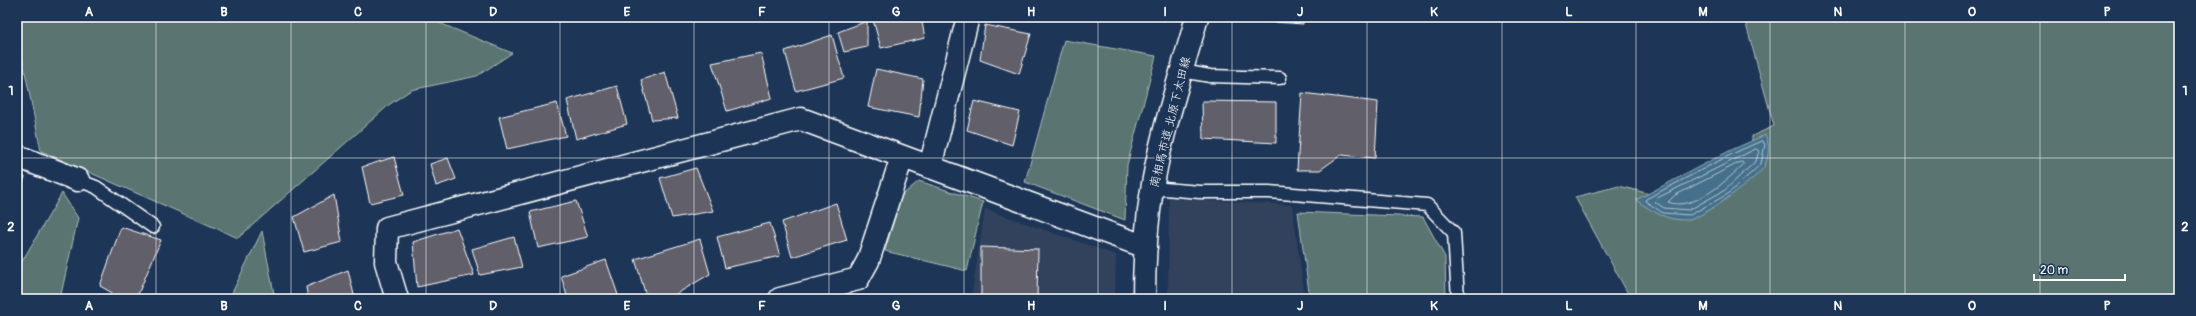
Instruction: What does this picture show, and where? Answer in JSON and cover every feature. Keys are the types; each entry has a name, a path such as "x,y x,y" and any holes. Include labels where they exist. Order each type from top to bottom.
{"street":[{"path":"930,167 968,17"},
{"name":"南相馬市道 北原下太田線","path":"1144,299 1146,247 1152,188 1159,153 1197,17"},
{"path":"396,299 386,262 387,228 801,119 1146,247"},
{"path":"17,156 78,180"},
{"path":"780,299 858,279 868,261 902,157"}],"lane":[{"path":"1182,71 1210,76 1280,78"},
{"path":"78,180 96,187 153,226"},
{"path":"1152,188 1200,192 1269,192 1427,205 1454,233 1458,299"}],"shaded area":[{"path":"1169,198 1292,205 1305,299 1168,299"},
{"path":"985,209 1116,255 1115,299 971,299"}],"green space":[{"path":"17,17 425,17 512,53 477,76 411,90 390,104 238,238 41,151 17,32"},
{"path":"1744,17 2179,17 2179,299 1631,299 1575,197 1619,186 1681,202 1751,165 1752,136 1774,126"},
{"path":"1064,40 1156,56 1127,165 1125,220 1025,182"},
{"path":"919,181 983,202 967,271 885,251 901,196"},
{"path":"62,193 78,218 60,299 17,299 17,270"},
{"path":"1298,212 1423,217 1445,257 1446,299 1310,299"},
{"path":"262,231 275,299 229,299"}],"water":[{"path":"1765,135 1768,142 1768,153 1765,165 1761,170 1743,187 1718,205 1696,218 1681,220 1667,217 1655,212 1636,200 1729,151"}],"building":[{"path":"885,17 921,17 925,38 881,48 873,20"},
{"path":"1260,17 1303,17 1303,24 1259,21"},
{"path":"867,21 867,47 844,52 838,32"},
{"path":"985,25 1031,34 1019,74 980,60"},
{"path":"832,35 844,78 796,91 785,51"},
{"path":"761,53 772,98 727,111 712,63"},
{"path":"876,69 923,79 919,117 868,107"},
{"path":"665,72 678,118 652,120 641,80"},
{"path":"617,86 627,124 576,139 567,100"},
{"path":"1302,93 1378,102 1375,158 1341,155 1320,170 1297,170"},
{"path":"974,101 1020,112 1012,145 967,130"},
{"path":"1202,101 1276,102 1276,143 1203,139"},
{"path":"557,103 566,136 507,149 499,117"},
{"path":"394,157 404,195 370,203 362,167"},
{"path":"448,158 456,179 436,186 430,164"},
{"path":"696,168 713,211 672,218 660,178"},
{"path":"17,173 25,177 17,198"},
{"path":"334,195 342,242 304,252 294,217"},
{"path":"576,201 588,237 538,248 530,212"},
{"path":"836,203 847,240 792,257 782,222"},
{"path":"770,223 780,256 725,268 717,237"},
{"path":"121,227 161,240 136,299 123,299 100,286"},
{"path":"457,228 474,275 417,287 413,242"},
{"path":"514,237 522,267 480,275 472,249"},
{"path":"700,239 710,274 668,299 647,299 635,259"},
{"path":"981,247 1038,249 1037,299 981,299"},
{"path":"606,260 619,298 568,299 561,276"},
{"path":"348,270 355,299 308,299 306,287"}]}
